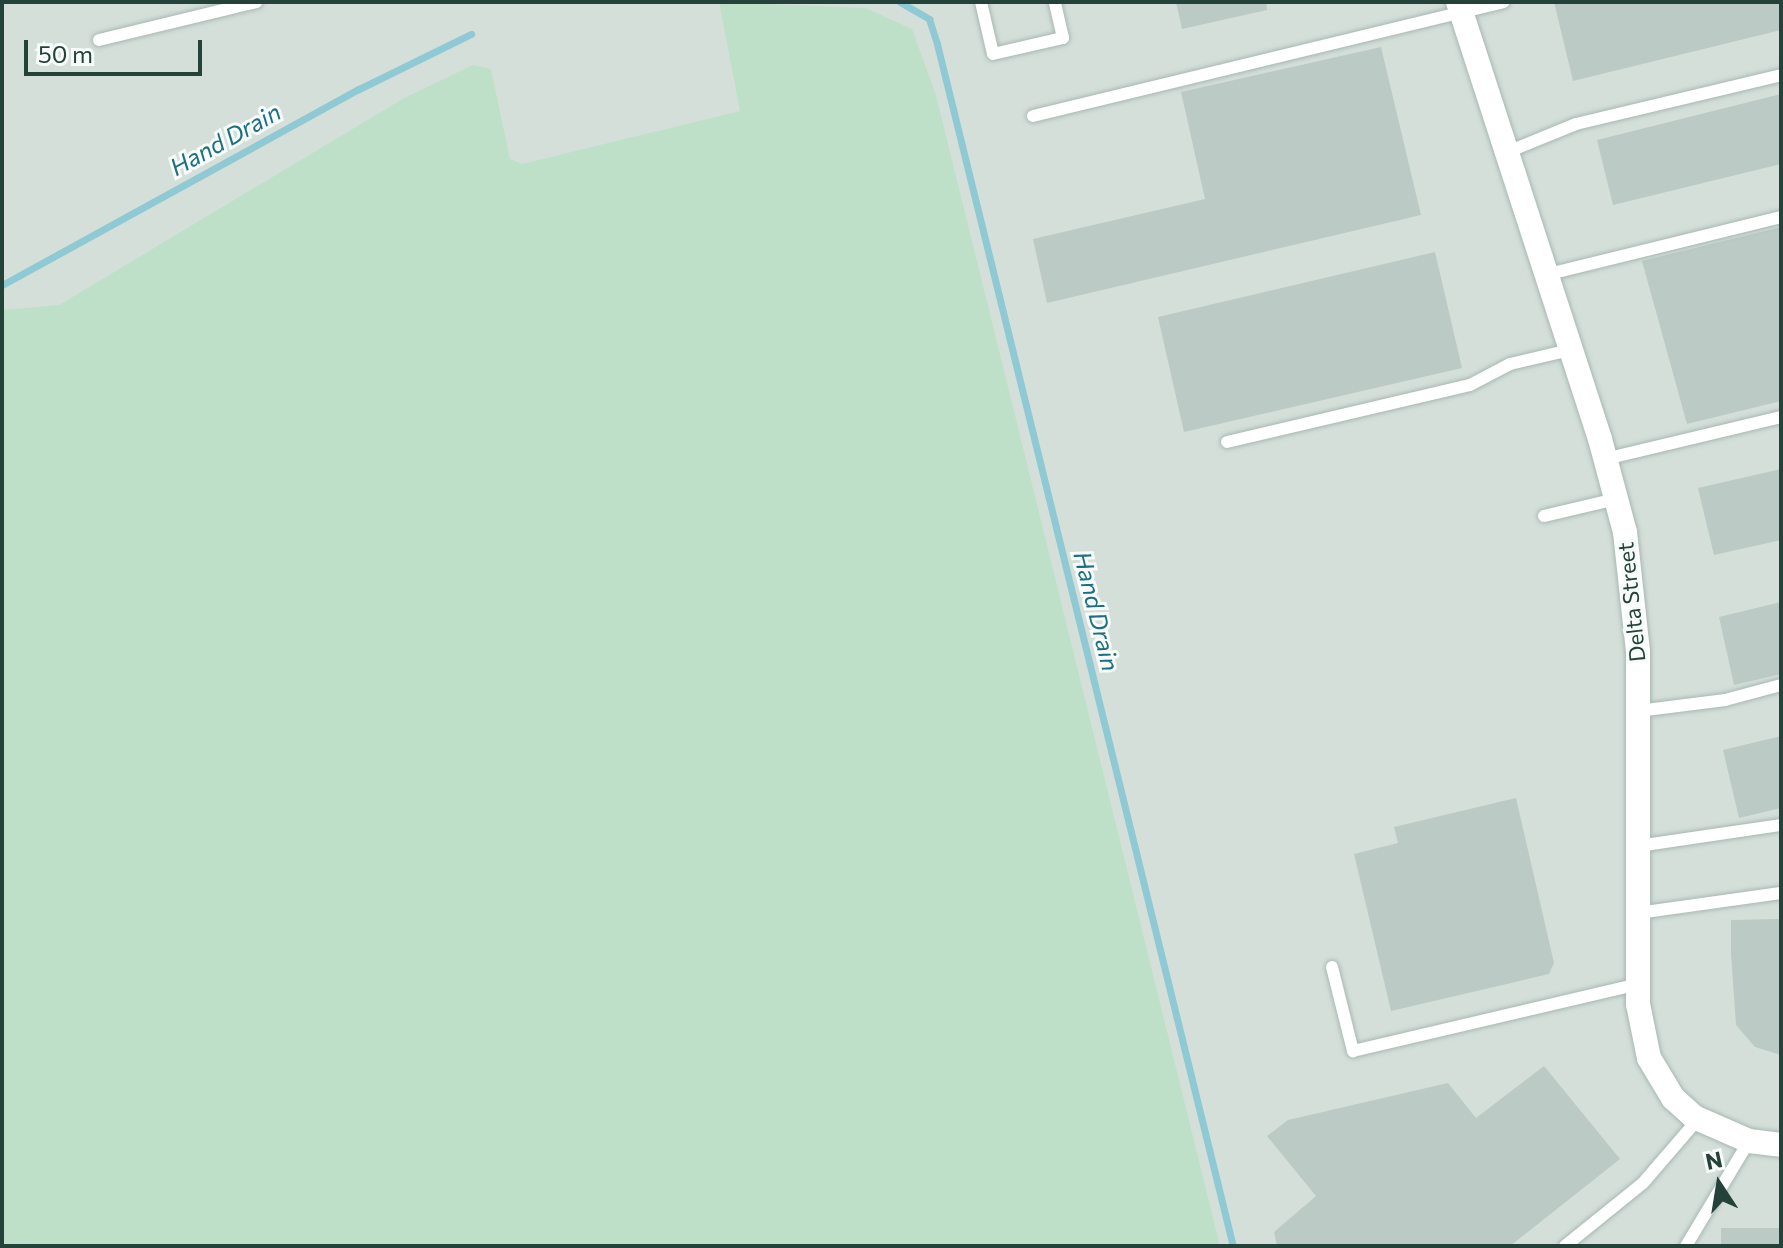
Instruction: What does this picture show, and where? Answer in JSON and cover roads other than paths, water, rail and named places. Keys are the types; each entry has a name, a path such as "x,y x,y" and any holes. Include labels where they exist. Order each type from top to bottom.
{"street":[{"name":"Delta Street","path":"1460,9 1605,459 1635,599 1638,984 1649,1058 1673,1098 1698,1119 1749,1141 1781,1145"}],"lane":[{"path":"99,40 235,4 256,2"},
{"path":"981,2 993,54 1063,38 1055,2"},
{"path":"1033,116 1460,9 1503,2"},
{"path":"1505,153 1576,124 1781,75"},
{"path":"1545,275 1781,217"},
{"path":"1227,442 1470,385 1510,364 1570,350"},
{"path":"1605,459 1781,417"},
{"path":"1544,516 1616,499"},
{"path":"1638,711 1781,685"},
{"path":"1638,846 1781,825"},
{"path":"1638,913 1781,893"},
{"path":"1332,967 1353,1051 1638,984"},
{"path":"1565,1246 1643,1183 1698,1119"},
{"path":"1686,1246 1749,1141"}],"waterway":[{"name":"Hand Drain","path":"900,2 929,19 937,44 1233,1246"},
{"name":"Hand Drain","path":"2,285 359,89 471,34"}]}
